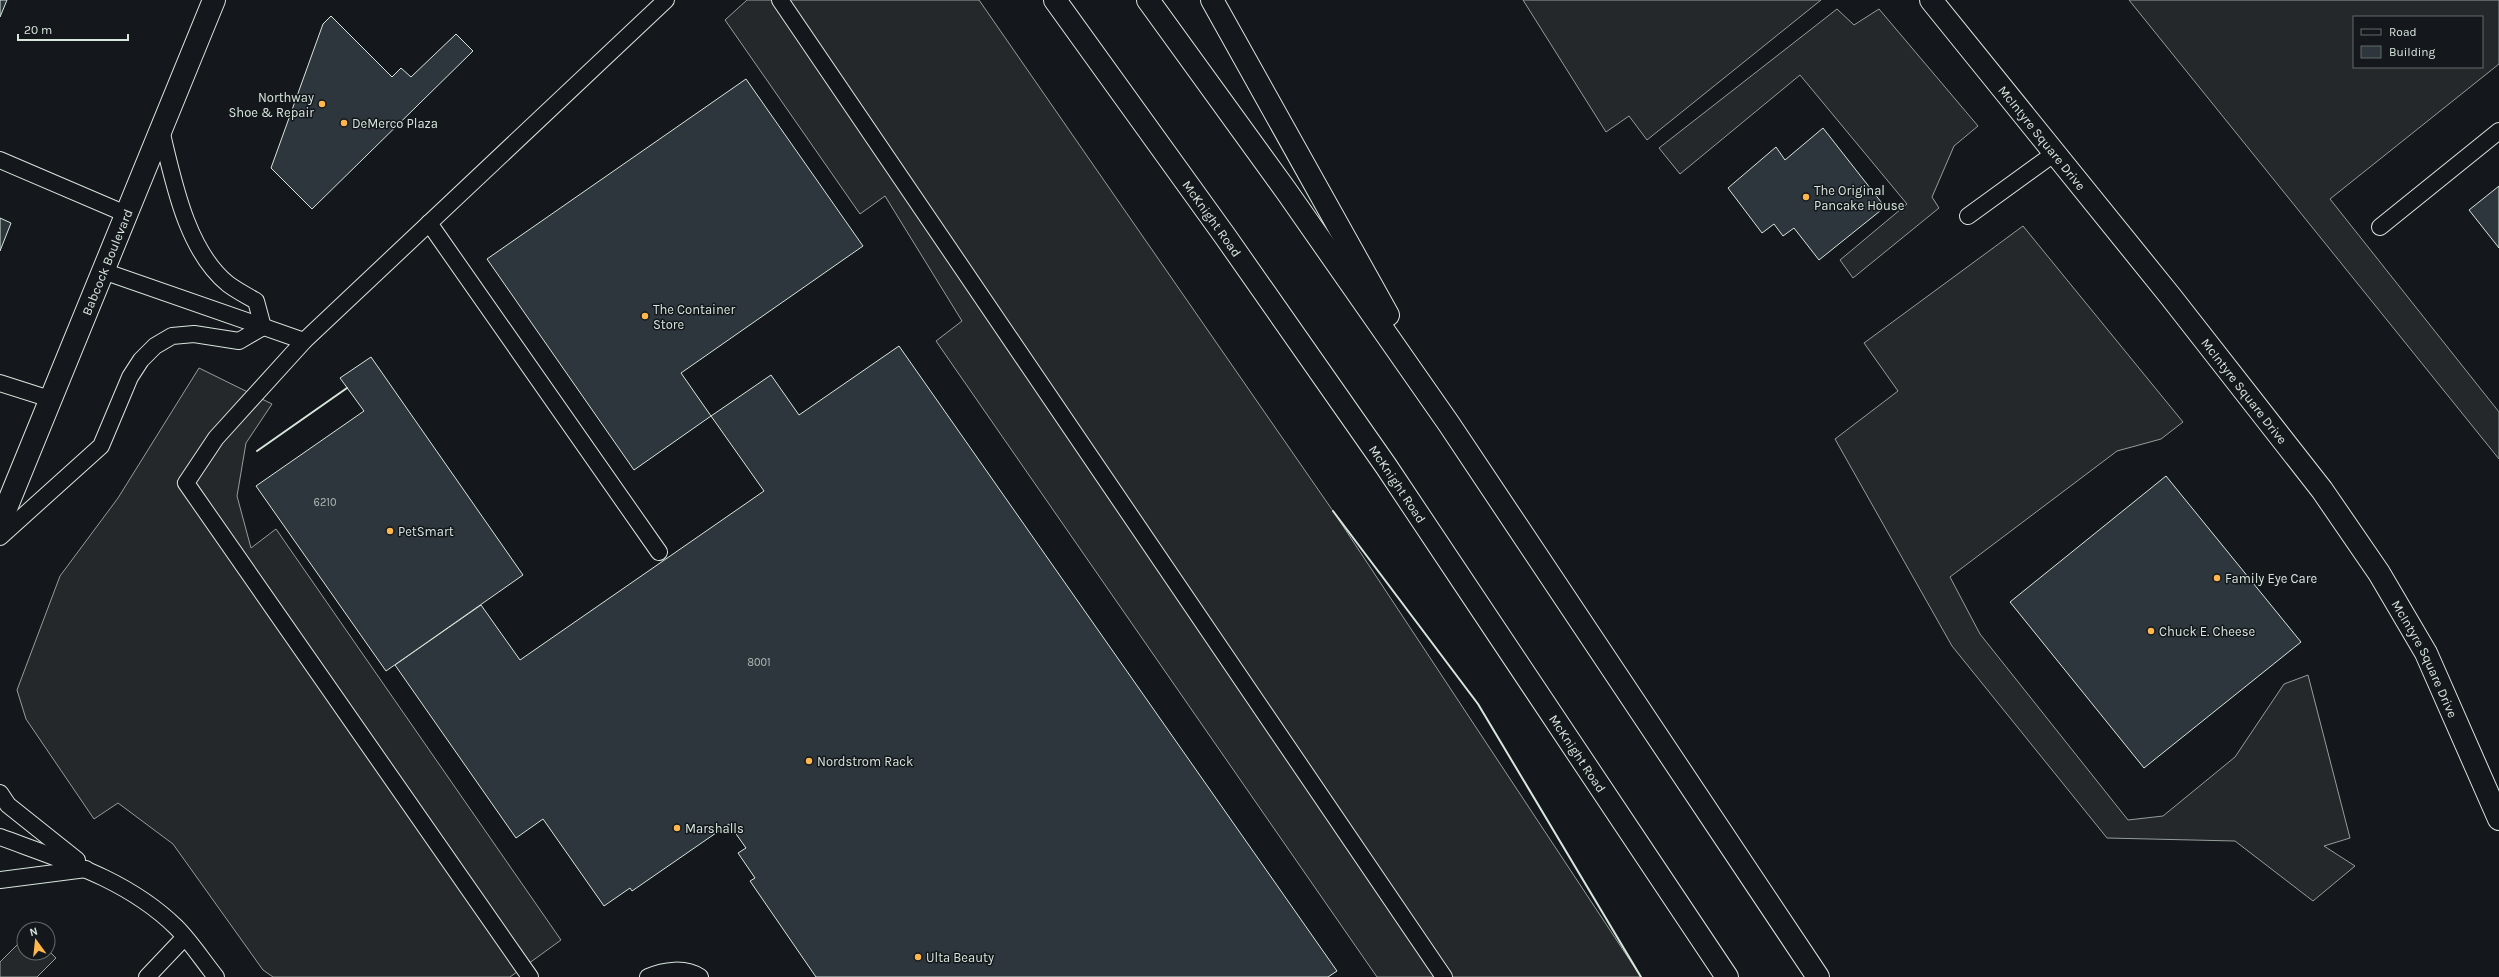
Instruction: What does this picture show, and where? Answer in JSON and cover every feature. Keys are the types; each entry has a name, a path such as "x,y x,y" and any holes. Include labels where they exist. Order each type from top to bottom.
{"main road":[{"name":"Babcock Boulevard","path":"0,523 214,0"},
{"name":"McKnight Road","path":"1054,0 1230,242 1386,466 1727,977"},
{"path":"1148,0 1287,192 1449,424 1818,977"},
{"path":"1212,0 1449,424"},
{"name":"McIntyre Square Drive","path":"1931,0 2253,399 2322,490 2379,573 2426,653 2499,819"}],"lane":[{"path":"530,977 186,483 216,438 304,341 666,0"},
{"path":"780,0 1444,977"},
{"path":"161,130 176,193 196,242 211,267 228,284 256,301 263,327"},
{"path":"2380,228 2499,132"},
{"path":"1968,216 2055,153"},
{"path":"0,160 126,214"},
{"path":"429,223 659,552"},
{"path":"103,271 304,341"},
{"path":"0,537 101,446 130,377 141,360 155,346 172,336 194,334 239,341 263,327"},
{"path":"0,383 50,400"},
{"path":"0,793 8,805 87,869"},
{"path":"0,837 87,869 132,892 176,927 216,977"},
{"path":"0,880 87,869"},
{"path":"147,977 184,938"},
{"path":"648,977 661,972 679,971 700,977"}],"shaded area":[{"path":"747,0 979,0 1333,511 1641,977 1377,977 936,341 962,321 885,196 860,214 725,20"},
{"path":"1523,0 1821,0 1647,140 1629,116 1606,132"},
{"path":"2129,0 2499,0 2499,64 2330,199 2499,412 2499,459"},
{"path":"1837,9 1854,25 1879,9 1978,126 1954,146 1932,197 1939,208 1853,278 1840,260 1907,204 1800,75 1680,174 1659,148"},
{"path":"2023,226 2183,422 2161,439 2117,451 1950,577 1980,634 2128,820 2163,816 2235,757 2284,684 2308,675 2350,838 2324,846 2355,866 2313,901 2235,841 2107,838 1952,646 1835,439 1898,391 1864,343"},
{"path":"199,368 272,404 246,443 237,496 251,548 276,529 561,940 510,977 273,977 263,970 173,844 118,803 94,819 26,719 17,690 60,576 118,498"},
{"path":"16,946 16,961 53,961 37,977 0,977 0,962"}],"building":[{"path":"0,0 7,0 0,17"},
{"name":"DeMerco Plaza","path":"331,16 392,77 401,68 411,77 456,34 473,51 312,209 271,168 323,24"},
{"name":"The Container Store","path":"746,79 863,246 681,373 711,416 634,470 487,259"},
{"name":"The Original Pancake House","path":"1823,128 1885,207 1819,260 1794,228 1783,236 1774,224 1762,233 1728,188 1776,147 1785,160"},
{"path":"2499,186 2499,248 2469,210"},
{"path":"0,218 11,223 0,251"},
{"path":"899,346 1337,971 1328,977 816,977 750,881 755,878 738,853 746,848 729,824 632,891 630,888 604,906 543,819 516,838 395,665 481,605 520,660 764,491 711,416 771,375 799,415"},
{"name":"PetSmart","path":"371,357 523,575 386,671 256,486 364,411 340,378"},
{"path":"2166,476 2301,642 2144,768 2010,602"}],"wall":[{"path":"257,451 347,388"},
{"path":"1333,511 1478,704 1641,977"}],"place":[{"name":"Northway Shoe & Repair","path":"322,104"},
{"name":"DeMerco Plaza","path":"344,123"},
{"name":"The Original Pancake House","path":"1806,197"},
{"name":"The Container Store","path":"645,316"},
{"name":"PetSmart","path":"390,531"},
{"name":"Family Eye Care","path":"2217,578"},
{"name":"Chuck E. Cheese","path":"2151,631"},
{"name":"Nordstrom Rack","path":"809,761"},
{"name":"Marshalls","path":"677,828"},
{"name":"Ulta Beauty","path":"918,957"}]}
